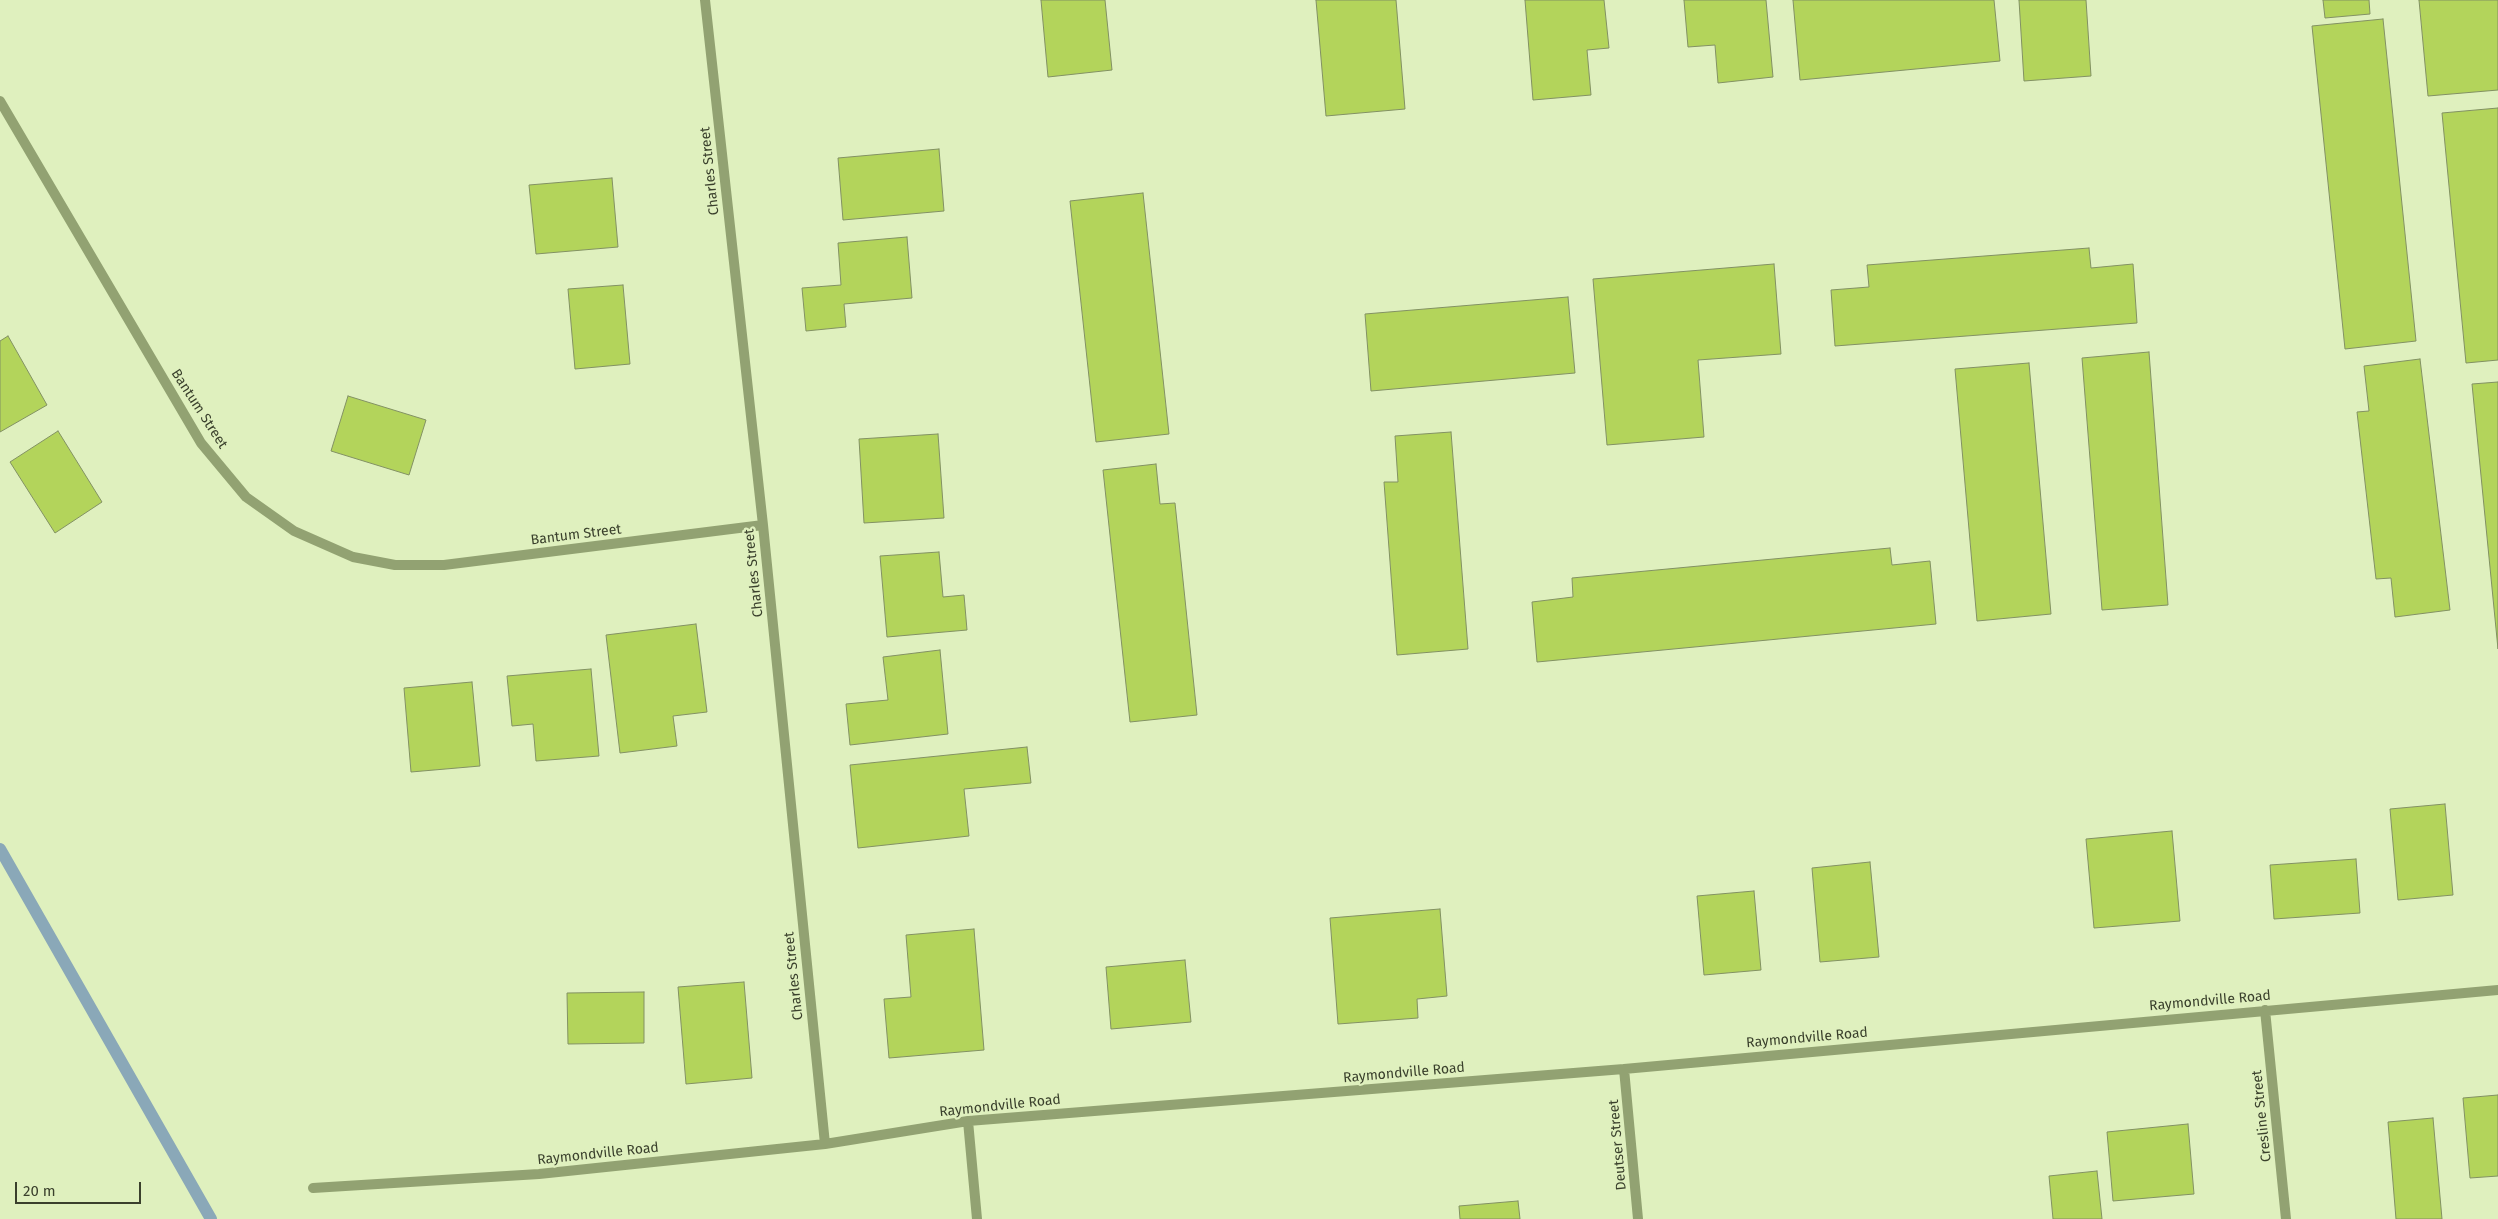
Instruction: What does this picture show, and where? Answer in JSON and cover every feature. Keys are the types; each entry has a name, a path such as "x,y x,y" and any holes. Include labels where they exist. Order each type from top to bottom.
{"street":[{"name":"Charles Street","path":"705,0 763,525 825,1144"},
{"name":"Bantum Street","path":"0,102 201,443 246,497 294,531 353,556 395,565 444,565 763,525"},
{"name":"Raymondville Road","path":"313,1188 539,1174 825,1144 968,1121 1624,1069 2498,990"},
{"name":"Cresline Street","path":"2265,1010 2286,1219"},
{"name":"Deutser Street","path":"1624,1069 1638,1219"},
{"path":"968,1121 977,1219"}],"building":[{"path":"1041,0 1105,0 1112,70 1048,77"},
{"path":"1316,0 1396,0 1405,109 1326,116"},
{"path":"1525,0 1604,0 1609,48 1587,50 1591,95 1533,100"},
{"path":"1684,0 1766,0 1773,77 1718,83 1715,45 1688,47"},
{"path":"1793,0 1994,0 2000,61 1800,80"},
{"path":"2019,0 2086,0 2091,76 2024,81"},
{"path":"2323,0 2369,0 2370,14 2325,18"},
{"path":"2419,0 2498,0 2498,90 2428,96"},
{"path":"2383,19 2416,341 2345,349 2312,26"},
{"path":"2498,108 2498,360 2466,363 2442,113"},
{"path":"939,149 944,211 843,220 838,158"},
{"path":"612,178 618,247 536,254 529,185"},
{"path":"1143,193 1169,434 1096,442 1070,201"},
{"path":"907,237 912,298 844,304 846,327 806,331 802,288 841,285 838,243"},
{"path":"2089,248 2091,268 2133,264 2137,323 1835,346 1831,290 1869,287 1867,265"},
{"path":"1774,264 1781,354 1698,360 1704,437 1607,445 1593,279"},
{"path":"623,285 630,364 575,369 568,289"},
{"path":"1568,297 1575,373 1371,391 1365,314"},
{"path":"8,336 47,405 0,432 0,341"},
{"path":"2149,352 2168,605 2102,610 2082,358"},
{"path":"2420,359 2450,610 2395,617 2391,578 2376,579 2357,412 2369,411 2364,366"},
{"path":"2029,363 2051,614 1977,621 1955,369"},
{"path":"2498,382 2498,649 2472,384"},
{"path":"348,396 426,420 409,475 331,451"},
{"path":"58,431 102,502 55,533 10,462"},
{"path":"1451,432 1468,649 1397,655 1384,482 1398,482 1395,436"},
{"path":"938,434 944,518 864,523 859,439"},
{"path":"1156,464 1160,504 1175,503 1197,715 1130,722 1103,470"},
{"path":"1890,548 1892,565 1930,561 1936,624 1537,662 1532,602 1573,597 1572,578"},
{"path":"939,552 943,597 964,595 967,630 887,637 880,556"},
{"path":"696,624 707,712 673,716 677,746 620,753 606,635"},
{"path":"940,650 948,734 850,745 846,704 888,700 883,657"},
{"path":"591,669 599,756 536,761 533,724 512,726 507,676"},
{"path":"472,682 480,766 411,772 404,688"},
{"path":"1027,747 1031,783 964,789 969,836 858,848 850,765"},
{"path":"2445,804 2453,895 2398,900 2390,809"},
{"path":"2172,831 2180,921 2094,928 2086,839"},
{"path":"2356,859 2360,913 2274,919 2270,865"},
{"path":"1870,862 1879,957 1820,962 1812,868"},
{"path":"1754,891 1761,970 1704,975 1697,896"},
{"path":"1440,909 1447,996 1417,999 1418,1018 1338,1024 1330,918"},
{"path":"974,929 984,1050 889,1058 884,999 911,997 906,935"},
{"path":"1185,960 1191,1022 1111,1029 1106,967"},
{"path":"744,982 752,1078 686,1084 678,987"},
{"path":"644,992 644,1043 568,1044 567,993"},
{"path":"2498,1095 2498,1176 2470,1178 2463,1098"},
{"path":"2433,1118 2442,1219 2396,1219 2388,1122"},
{"path":"2188,1124 2194,1194 2113,1201 2107,1132"},
{"path":"2097,1171 2102,1219 2053,1219 2049,1176"},
{"path":"1518,1201 1520,1219 1460,1219 1459,1206"}],"waterway":[{"path":"0,849 211,1219"}]}
